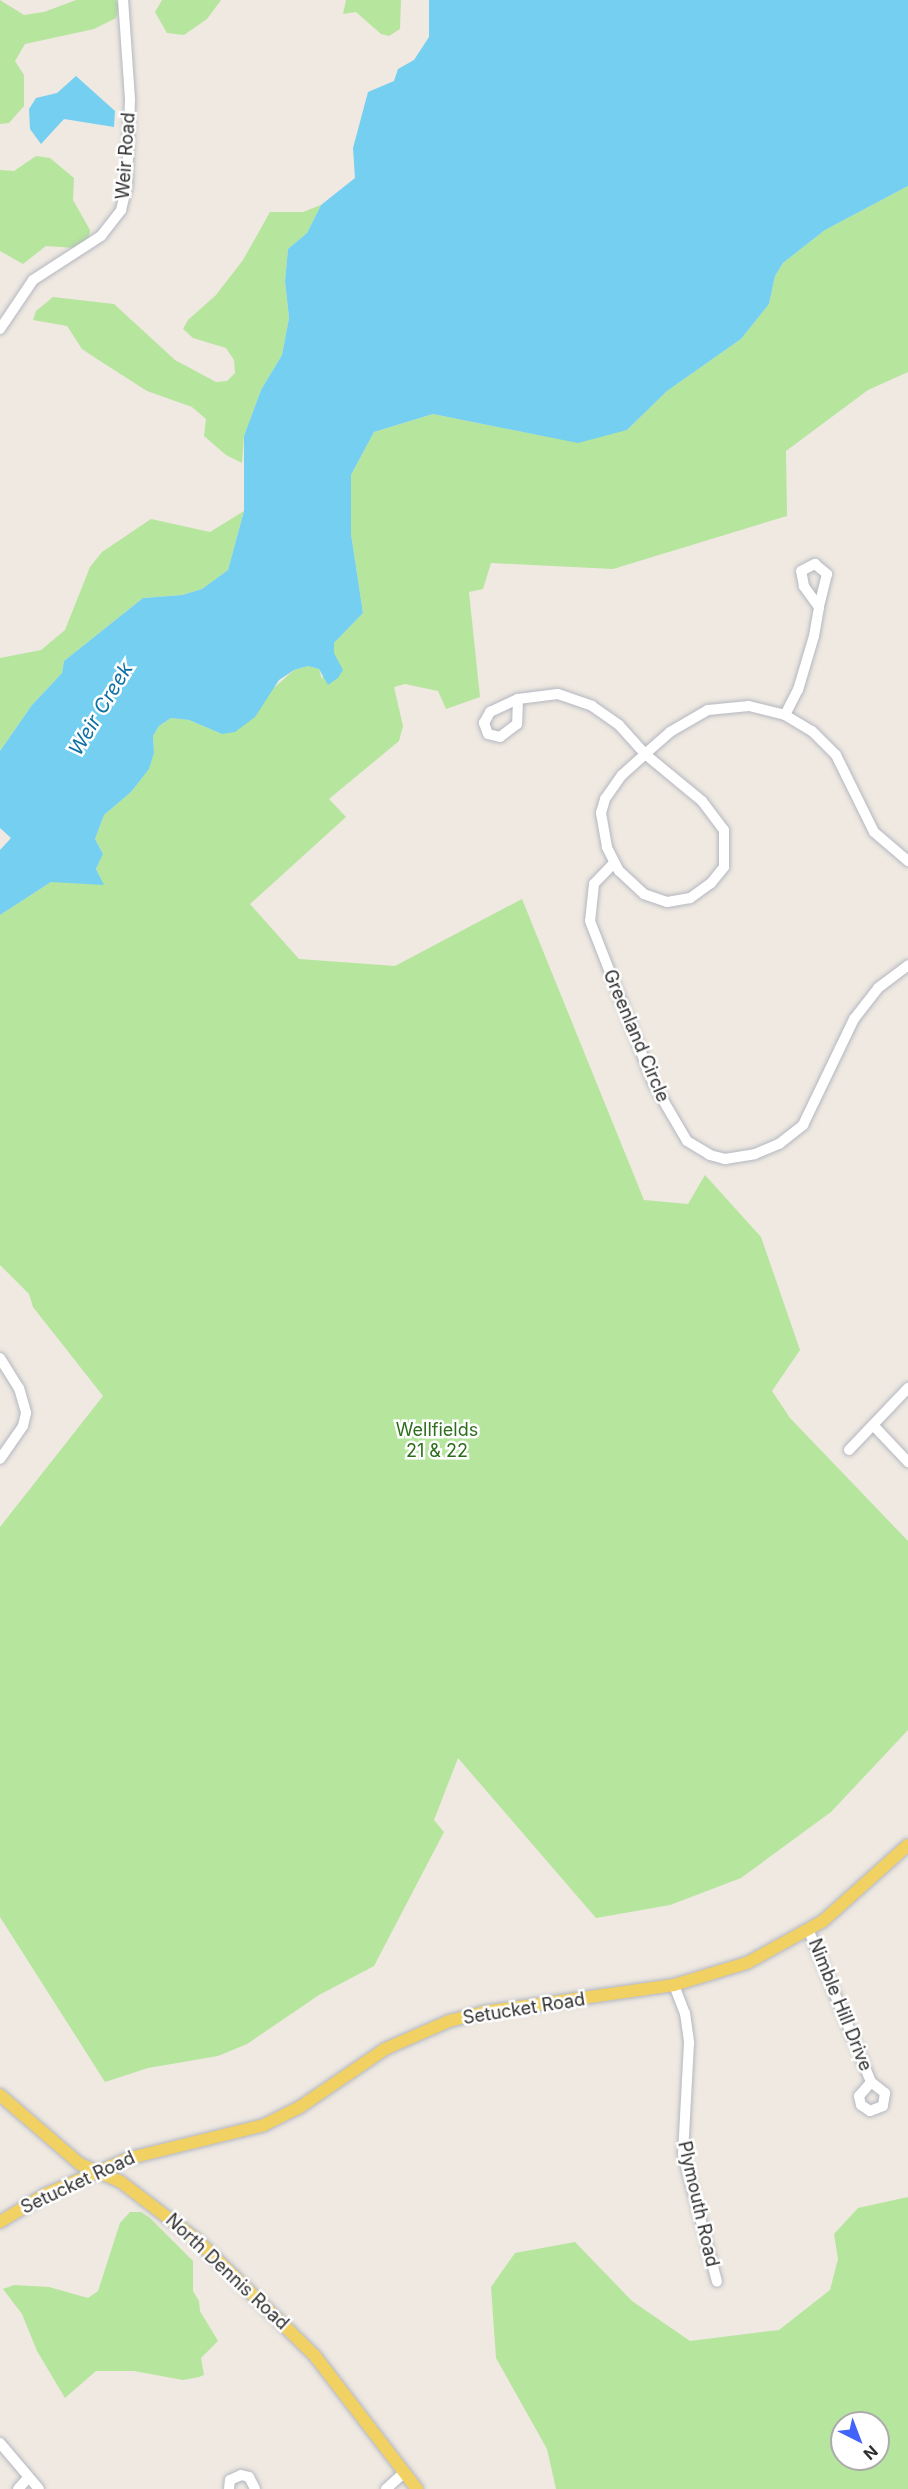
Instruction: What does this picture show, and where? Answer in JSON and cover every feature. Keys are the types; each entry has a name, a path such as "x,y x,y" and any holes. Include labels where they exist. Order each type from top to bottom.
{"main road":[{"name":"Setucket Road","path":"0,2222 24,2206 94,2172 150,2151 264,2125 300,2107 385,2049 449,2021 484,2012 674,1985 747,1963 808,1929 845,1904 908,1845"},
{"name":"North Dennis Road","path":"0,2095 61,2151 94,2172 121,2182 197,2240 315,2356 417,2489"}],"street":[{"name":"Weir Road","path":"0,329 33,280 101,236 121,210 127,186 130,99 123,0"},
{"path":"785,715 809,659 819,607"},
{"path":"518,699 558,694 592,706 619,725 645,754 719,819 726,840 725,863 701,892 690,898 667,902 644,894 614,863 601,813 610,789 645,754 670,732 708,710 749,706 785,715 812,730 836,755 874,832 908,861"},
{"name":"Greenland Circle","path":"614,863 594,884 590,921 657,1090 687,1141 710,1155 725,1159 755,1154 779,1144 803,1125 854,1019 878,988 908,965"},
{"path":"0,1358 19,1388 26,1413 23,1426 0,1459"},
{"path":"849,1450 908,1388"},
{"path":"874,1426 908,1462"},
{"name":"Nimble Hill Drive","path":"808,1929 871,2082"},
{"name":"Plymouth Road","path":"674,1985 685,2013 689,2043 683,2154 717,2282"},
{"path":"0,2443 39,2489"},
{"path":"386,2489 405,2472"},
{"path":"229,2489 230,2480 241,2475 249,2478 255,2489"},
{"path":"18,2489 28,2478"}],"green space":[{"path":"0,0 24,15 44,12 76,0 116,0 119,6 116,18 94,29 25,44 15,61 24,75 24,106 9,123 0,124"},
{"path":"162,0 221,0 207,19 184,35 167,33 155,12"},
{"path":"346,0 401,0 400,29 389,36 381,34 356,12 343,14"},
{"path":"36,156 50,158 74,178 73,200 90,230 88,243 76,248 46,246 23,264 0,251 0,170 14,171"},
{"name":"Wellfields 21 & 22","path":"908,186 908,372 868,390 786,451 787,516 613,569 491,563 483,589 469,592 480,697 446,709 438,691 405,684 394,687 403,726 399,741 329,799 346,817 250,904 299,959 395,966 522,899 644,1200 688,1204 705,1175 761,1237 800,1350 772,1391 790,1418 908,1541 908,1730 831,1812 741,1878 670,1905 596,1918 458,1758 434,1820 444,1832 374,1966 319,1995 247,2044 218,2056 148,2068 105,2082 0,1917 0,1527 103,1396 33,1307 29,1294 0,1265 0,915 51,882 99,875 96,869 103,854 95,839 104,815 131,792 149,768 154,753 153,736 159,726 171,718 189,720 222,734 294,670 308,666 319,669 322,679 334,643 363,613 351,534 351,475 374,432 433,414 544,436 627,430 667,391 741,339 769,304 775,276 783,263 825,230"},
{"path":"321,205 307,233 288,249 285,281 289,318 282,355 261,390 244,436 242,463 226,455 204,436 206,419 192,407 147,391 97,359 82,349 67,326 33,320 36,311 53,297 114,304 175,360 216,382 227,381 235,373 234,360 226,348 193,338 183,329 188,320 216,295 243,260 270,212 303,212"},
{"path":"244,511 228,570 202,589 182,595 143,598 64,661 62,673 32,705 0,751 0,658 41,650 65,630 90,567 102,552 151,519 210,532"},
{"path":"908,2197 908,2489 556,2489 547,2449 496,2358 491,2287 515,2253 575,2242 632,2301 690,2341 779,2330 830,2290 838,2259 834,2234 858,2208"},
{"path":"130,2212 141,2212 150,2218 193,2261 193,2291 199,2301 200,2311 218,2341 201,2358 204,2375 199,2377 183,2380 134,2371 96,2371 65,2398 37,2351 22,2314 3,2289 14,2285 49,2287 88,2298 98,2291 120,2223"}],"water":[{"name":"Weir Creek","path":"429,0 908,0 908,186 825,230 783,263 775,276 769,304 741,339 667,391 627,430 578,443 433,414 374,432 351,475 351,534 363,613 334,643 334,653 343,670 338,678 328,685 319,669 308,666 294,670 279,680 255,717 235,732 222,734 189,720 171,718 159,726 153,736 154,753 149,769 131,792 104,815 95,839 103,854 96,869 104,885 51,882 0,915 0,850 11,838 0,828 0,751 32,705 62,673 64,661 143,598 182,595 202,589 228,570 244,511 244,436 261,390 282,355 289,318 285,281 288,249 307,233 321,205 355,178 353,148 368,92 394,81 398,69 414,60 429,37"},
{"path":"76,76 115,111 114,127 64,119 41,144 30,129 29,109 36,98 57,93"}]}
